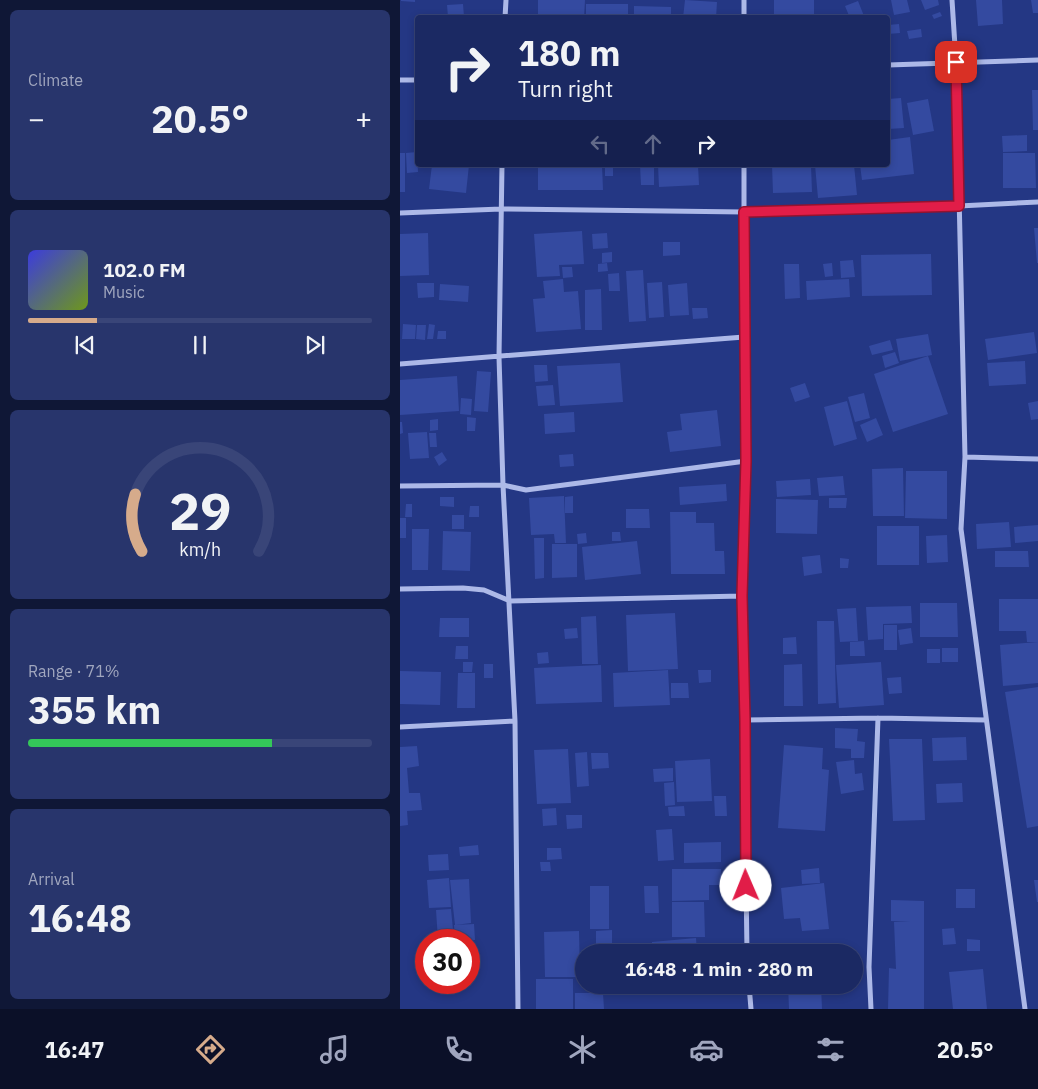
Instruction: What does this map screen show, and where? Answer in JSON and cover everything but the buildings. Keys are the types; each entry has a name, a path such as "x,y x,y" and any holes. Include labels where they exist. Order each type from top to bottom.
{"street":[{"path":"505,15 506,0"},
{"path":"744,0 744,15"},
{"path":"952,0 956,62 965,457 961,529 1025,1009"},
{"path":"890,65 1038,60"},
{"path":"400,80 415,80"},
{"path":"502,167 498,357 516,721 518,1009"},
{"path":"744,167 746,461 742,596 747,944"},
{"path":"400,213 501,209 744,212 1038,202"},
{"path":"400,364 744,337"},
{"path":"965,457 1038,459"},
{"path":"400,486 503,485 526,490 746,461"},
{"path":"400,589 464,588 484,590 510,601 742,596"},
{"path":"745,720 878,718 986,720"},
{"path":"871,1009 870,967 878,718"},
{"path":"400,726 516,721"},
{"path":"750,994 751,1009"}],"route":[{"path":"746,886 742,596 746,461 744,212 959,206 956,62"}]}
